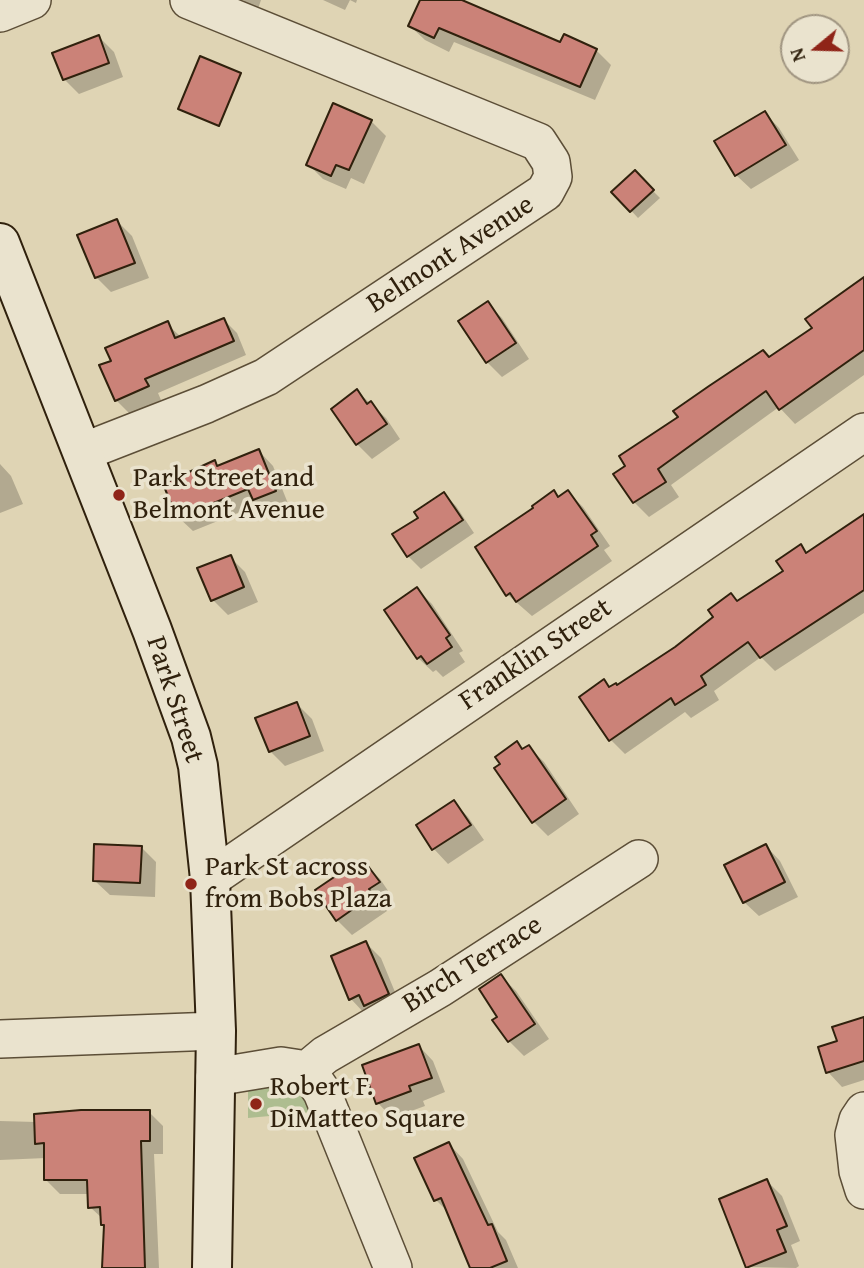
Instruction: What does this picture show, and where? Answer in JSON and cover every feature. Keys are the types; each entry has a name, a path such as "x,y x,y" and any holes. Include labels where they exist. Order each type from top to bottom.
{"main road":[{"name":"Park Street","path":"0,243 191,737 201,786 210,879 216,1031 212,1268"}],"street":[{"path":"0,13 32,0"},
{"name":"Belmont Avenue","path":"83,452 206,404 266,377 545,192 552,177 551,162 538,142 189,0"},
{"name":"Franklin Street","path":"210,879 864,432"},
{"name":"Birch Terrace","path":"307,1070 325,1055 440,988 639,859"},
{"path":"0,1039 216,1031"},
{"path":"215,1077 281,1066 307,1070 322,1092 393,1268"},
{"path":"864,1111 858,1119 854,1135 858,1171 864,1190"}],"green space":[{"path":"275,1087 297,1092 306,1099 313,1112 248,1118 248,1089"}],"building":[{"path":"420,0 462,0 560,42 564,34 597,49 580,87 439,28 434,38 408,26"},
{"path":"99,35 109,63 63,80 52,53"},
{"path":"200,56 241,73 219,126 178,109"},
{"path":"333,103 372,120 349,170 336,165 331,176 306,165"},
{"path":"765,111 786,145 735,176 714,141"},
{"path":"635,170 654,190 630,212 611,192"},
{"path":"117,219 135,263 95,278 77,235"},
{"path":"864,277 864,350 779,410 766,391 658,469 666,482 633,503 613,474 625,466 619,456 678,417 673,411 763,350 769,357 812,328 805,319"},
{"path":"488,301 516,343 486,363 458,321"},
{"path":"224,318 234,341 145,379 149,386 115,401 99,365 111,361 105,348 168,321 175,338"},
{"path":"357,389 367,404 371,401 387,424 356,445 331,409"},
{"path":"259,449 276,491 253,500 248,489 177,518 163,484 215,460 217,466"},
{"path":"554,490 558,497 568,490 597,531 591,535 598,546 516,602 510,593 506,596 475,547 533,508 532,506"},
{"path":"444,492 463,520 407,557 392,534 418,518 414,512"},
{"path":"864,514 864,590 760,658 748,642 701,676 706,685 675,705 671,698 609,741 579,697 604,679 609,687 616,683 617,685 675,647 713,617 708,610 731,593 737,601 783,571 776,561 801,544 806,553"},
{"path":"231,555 244,587 211,601 197,568"},
{"path":"417,587 450,635 446,638 452,647 427,664 421,656 417,659 384,610"},
{"path":"297,702 310,736 269,752 255,718"},
{"path":"517,741 522,749 529,745 566,799 532,823 494,768 500,764 495,757"},
{"path":"454,800 471,825 432,850 416,825"},
{"path":"94,844 142,846 140,883 93,881"},
{"path":"766,844 785,882 743,903 724,865"},
{"path":"365,862 380,882 369,889 373,895 336,921 315,890 352,865 355,869"},
{"path":"366,941 389,994 364,1006 359,995 349,1000 331,956"},
{"path":"501,974 535,1024 508,1042 492,1020 497,1017 479,989"},
{"path":"864,1017 864,1061 826,1073 818,1047 837,1041 832,1027"},
{"path":"419,1044 432,1078 409,1086 411,1091 376,1104 362,1065"},
{"path":"81,1110 150,1110 150,1141 141,1141 145,1268 102,1268 104,1225 101,1225 100,1207 88,1208 87,1180 44,1180 44,1143 35,1144 34,1114"},
{"path":"449,1142 488,1225 492,1224 507,1261 490,1268 470,1268 441,1198 434,1201 414,1158"},
{"path":"767,1179 787,1226 777,1230 786,1252 746,1268 719,1199"}],"place":[{"name":"Park Street and Belmont Avenue","path":"119,495"},
{"name":"Park St across from Bobs Plaza","path":"191,884"},
{"name":"Robert F. DiMatteo Square","path":"256,1104"}]}
